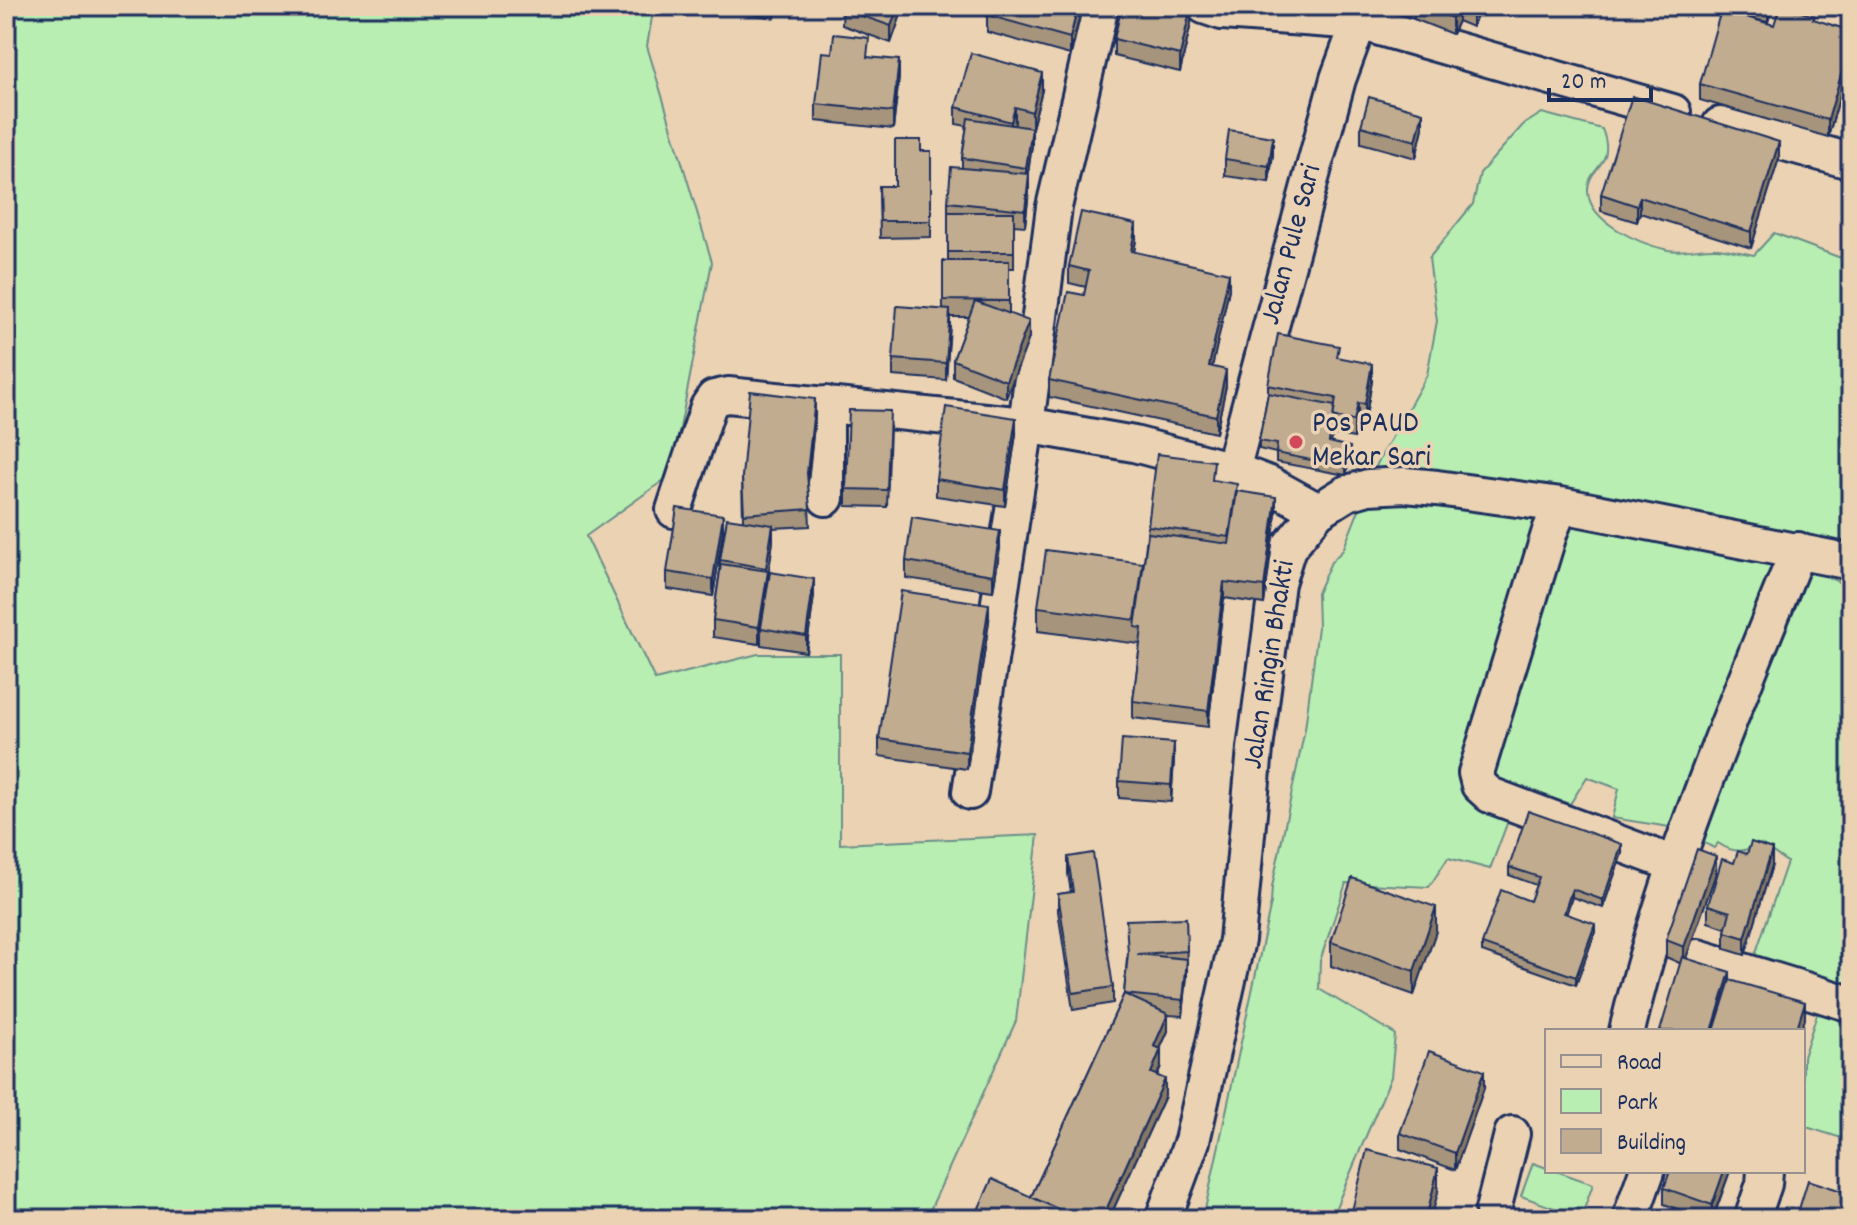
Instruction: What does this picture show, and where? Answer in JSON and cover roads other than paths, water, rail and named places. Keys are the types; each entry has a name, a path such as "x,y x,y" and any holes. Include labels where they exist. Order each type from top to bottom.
{"street":[{"path":"970,792 1026,425 1054,207 1101,6"},
{"path":"1204,6 1222,12 1365,14 1513,68 1850,161"},
{"name":"Jalan Pule Sari","path":"1232,470 1338,79 1365,14"},
{"path":"674,510 708,407 714,398 728,395 1026,425 1134,444 1232,470 1269,484 1318,511"},
{"path":"826,404 826,498"},
{"name":"Jalan Ringin Bhakti","path":"1163,1219 1192,1141 1237,940 1255,749 1277,583 1288,548 1318,511 1347,493 1368,487 1405,485 1561,505 1851,562"},
{"path":"1561,505 1550,531 1476,773 1479,785 1490,795 1677,865"},
{"path":"1628,1029 1650,948 1702,789 1798,550"},
{"path":"1698,957 1851,1004"},
{"path":"1497,1219 1493,1210 1512,1134"},
{"path":"1630,1219 1646,1173"},
{"path":"1752,1219 1765,1173"}],"place":[{"name":"Pos PAUD Mekar Sari","path":"1296,442"}]}
